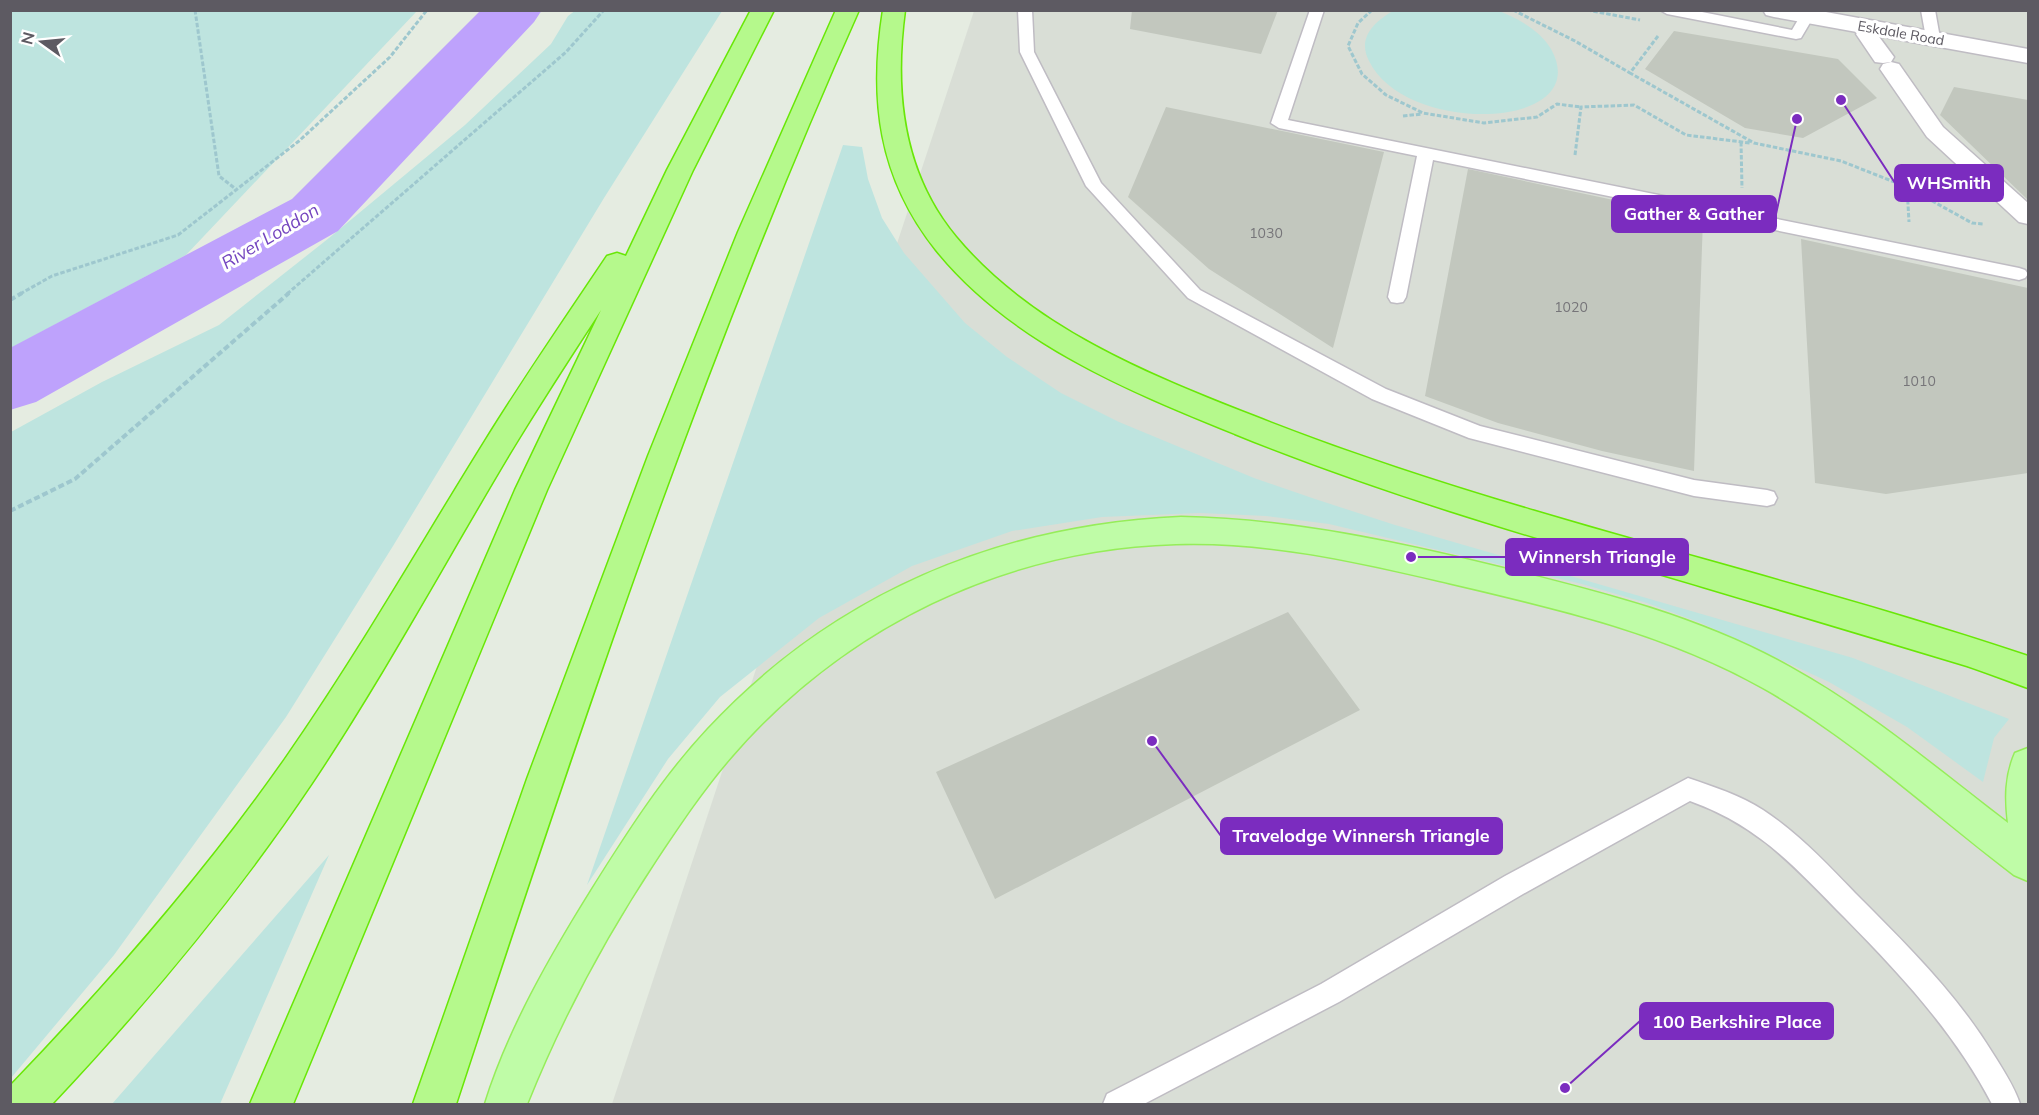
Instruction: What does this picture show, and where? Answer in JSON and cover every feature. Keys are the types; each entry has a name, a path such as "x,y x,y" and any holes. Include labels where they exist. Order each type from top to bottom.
{"highway":[{"path":"272,1104 531,490 680,170 763,10"},
{"path":"434,1104 507,885 610,599 752,233 848,10"},
{"path":"894,10 887,46 887,100 893,141 917,202 945,243 971,272 1018,310 1080,350 1139,381 1190,403 1362,471 1970,652 2028,672"},
{"path":"23,1104 101,1023 162,952 276,803 378,649 561,346 680,170"}],"main road":[{"path":"506,1104 517,1076 575,956 615,887 687,783 722,741 767,695 838,636 879,610 921,589 1007,557 1075,541 1143,532 1191,530 1280,536 1438,567 1625,615 1684,634 1777,677 1816,702 1880,747 2028,862"},
{"path":"2028,765 2023,796 2028,835"}],"street":[{"name":"Eskdale Road","path":"1774,10 2028,56"},
{"path":"1867,34 1935,132 2028,216"}],"lane":[{"path":"1025,10 1027,52 1094,186 1194,294 1379,394 1476,433 1694,488 1767,498"},
{"path":"1317,10 1279,123 2019,274"},
{"path":"1667,10 1796,35 1807,16"},
{"path":"1929,10 1934,38"},
{"path":"1396,297 1426,154"},
{"path":"1116,1104 1330,993 1514,885 1688,789 1739,809 1788,842 1914,969 1962,1027 1990,1071 2006,1104"}],"path":[{"path":"195,10 219,176 237,190"},
{"path":"10,300 52,276 178,235 299,141 390,57 427,10"},
{"path":"10,511 75,479 566,52 604,10"},
{"path":"1372,10 1358,23 1348,46 1362,74 1386,95 1423,114 1484,123 1537,117 1557,104 1634,105 1686,135 1754,143 1841,161 1907,187 1972,223 1983,224"},
{"path":"1513,10 1575,41 1754,143"},
{"path":"1587,10 1644,21"},
{"path":"1630,73 1659,34"},
{"path":"1571,184 1581,106"},
{"path":"1741,142 1743,219"}],"shaded area":[{"path":"11,10 417,11 186,255 11,348"},
{"path":"576,10 722,11 604,198 393,546 286,717 114,955 11,1078 11,432 102,382 219,325 329,238 465,125 551,44 568,16"},
{"path":"1496,10 1504,13 1519,20 1541,36 1551,49 1558,76 1547,96 1523,108 1491,114 1455,112 1419,103 1389,86 1369,61 1366,53 1366,38 1369,32 1393,11"},
{"path":"974,11 2028,11 2028,1104 612,1104"},
{"path":"843,145 862,147 868,179 882,218 904,253 965,323 1007,357 1061,393 1119,422 1254,478 1315,499 1395,525 1853,658 2009,719 1994,738 1983,782 1907,727 1829,682 1701,623 1647,603 1582,584 1329,524 1266,516 1200,513 1102,517 1012,531 912,566 819,618 720,697 668,759 587,885"},
{"path":"329,855 220,1104 112,1104"}],"building":[{"path":"1132,10 1278,10 1261,54 1130,29"},
{"path":"1674,31 1838,59 1877,98 1803,138 1745,128 1645,69"},
{"path":"1954,87 2028,100 2028,200 1940,115"},
{"path":"1166,107 1384,152 1333,348 1209,269 1128,197"},
{"path":"1468,169 1703,219 1694,471 1602,451 1498,423 1425,396"},
{"path":"1801,239 2028,288 2028,473 1886,494 1815,483"},
{"path":"1288,612 1360,710 995,899 936,772"}],"waterway":[{"name":"River Loddon","path":"10,382 315,215 514,10"}],"place":[{"name":"WHSmith","path":"1841,100"},
{"name":"Gather & Gather","path":"1797,119"},
{"name":"Winnersh Triangle","path":"1411,557"},
{"name":"Travelodge Winnersh Triangle","path":"1152,741"},
{"name":"100 Berkshire Place","path":"1565,1088"}]}
